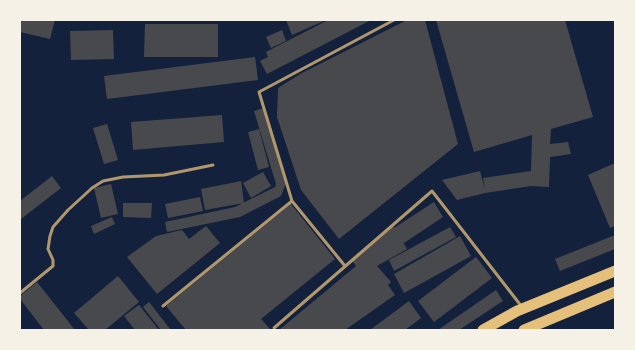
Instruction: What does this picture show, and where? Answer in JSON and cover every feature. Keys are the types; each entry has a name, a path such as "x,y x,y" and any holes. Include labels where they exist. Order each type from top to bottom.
{"highway":[{"path":"483,330 523,309 615,271"},
{"path":"524,330 615,292"}],"lane":[{"path":"345,266 292,201 260,92 394,20"},
{"path":"20,293 53,266 53,260 48,249 53,227 68,210 92,188 103,181 123,177 164,175 213,165"},
{"path":"274,328 432,191 523,309"},
{"path":"163,306 292,201"}],"building":[{"path":"20,20 55,20 50,39 20,32"},
{"path":"286,20 326,20 292,35"},
{"path":"328,20 371,20 267,74 260,61 268,57 266,52"},
{"path":"407,20 425,20 458,144 339,239 301,190 277,117 278,88 300,74"},
{"path":"436,20 565,20 593,117 551,129 550,144 568,142 571,154 550,157 549,187 531,186 485,193 457,200 442,180 480,171 485,190 483,178 531,171 532,135 474,152"},
{"path":"145,24 218,24 218,57 144,57"},
{"path":"113,30 114,59 71,60 70,31"},
{"path":"282,30 286,41 271,48 266,37"},
{"path":"255,57 258,80 107,99 104,76"},
{"path":"264,108 286,183 281,196 240,217 167,232 165,222 235,207 275,187 276,184 254,111"},
{"path":"222,115 224,142 133,150 131,122"},
{"path":"107,124 118,160 104,164 93,128"},
{"path":"259,129 269,167 258,170 248,132"},
{"path":"615,163 615,226 610,228 588,175"},
{"path":"263,172 271,186 251,198 243,183"},
{"path":"52,176 61,188 21,219 20,201"},
{"path":"241,181 244,203 205,210 201,189"},
{"path":"111,184 118,214 101,218 94,188"},
{"path":"200,197 203,211 168,218 165,204"},
{"path":"434,202 443,217 404,243 403,242 407,249 377,266 391,282 388,285 395,295 345,330 279,330 356,266 351,259 392,225 394,228"},
{"path":"123,203 152,203 151,218 123,217"},
{"path":"291,204 335,259 261,319 271,330 186,330 166,306"},
{"path":"112,217 115,224 94,234 91,226"},
{"path":"206,226 220,243 157,294 127,257 156,236 182,230 189,239"},
{"path":"450,227 456,237 394,271 389,260"},
{"path":"615,235 615,249 560,271 555,259"},
{"path":"460,236 471,256 404,293 394,274"},
{"path":"476,257 492,278 434,322 418,301"},
{"path":"118,276 139,302 105,330 89,330 74,313"},
{"path":"37,282 75,330 44,330 20,299 20,296"},
{"path":"496,290 503,301 459,330 438,330"},
{"path":"409,301 421,318 405,330 370,330"},
{"path":"149,302 171,330 161,330 143,307"},
{"path":"139,305 159,330 135,330 124,316"}]}
